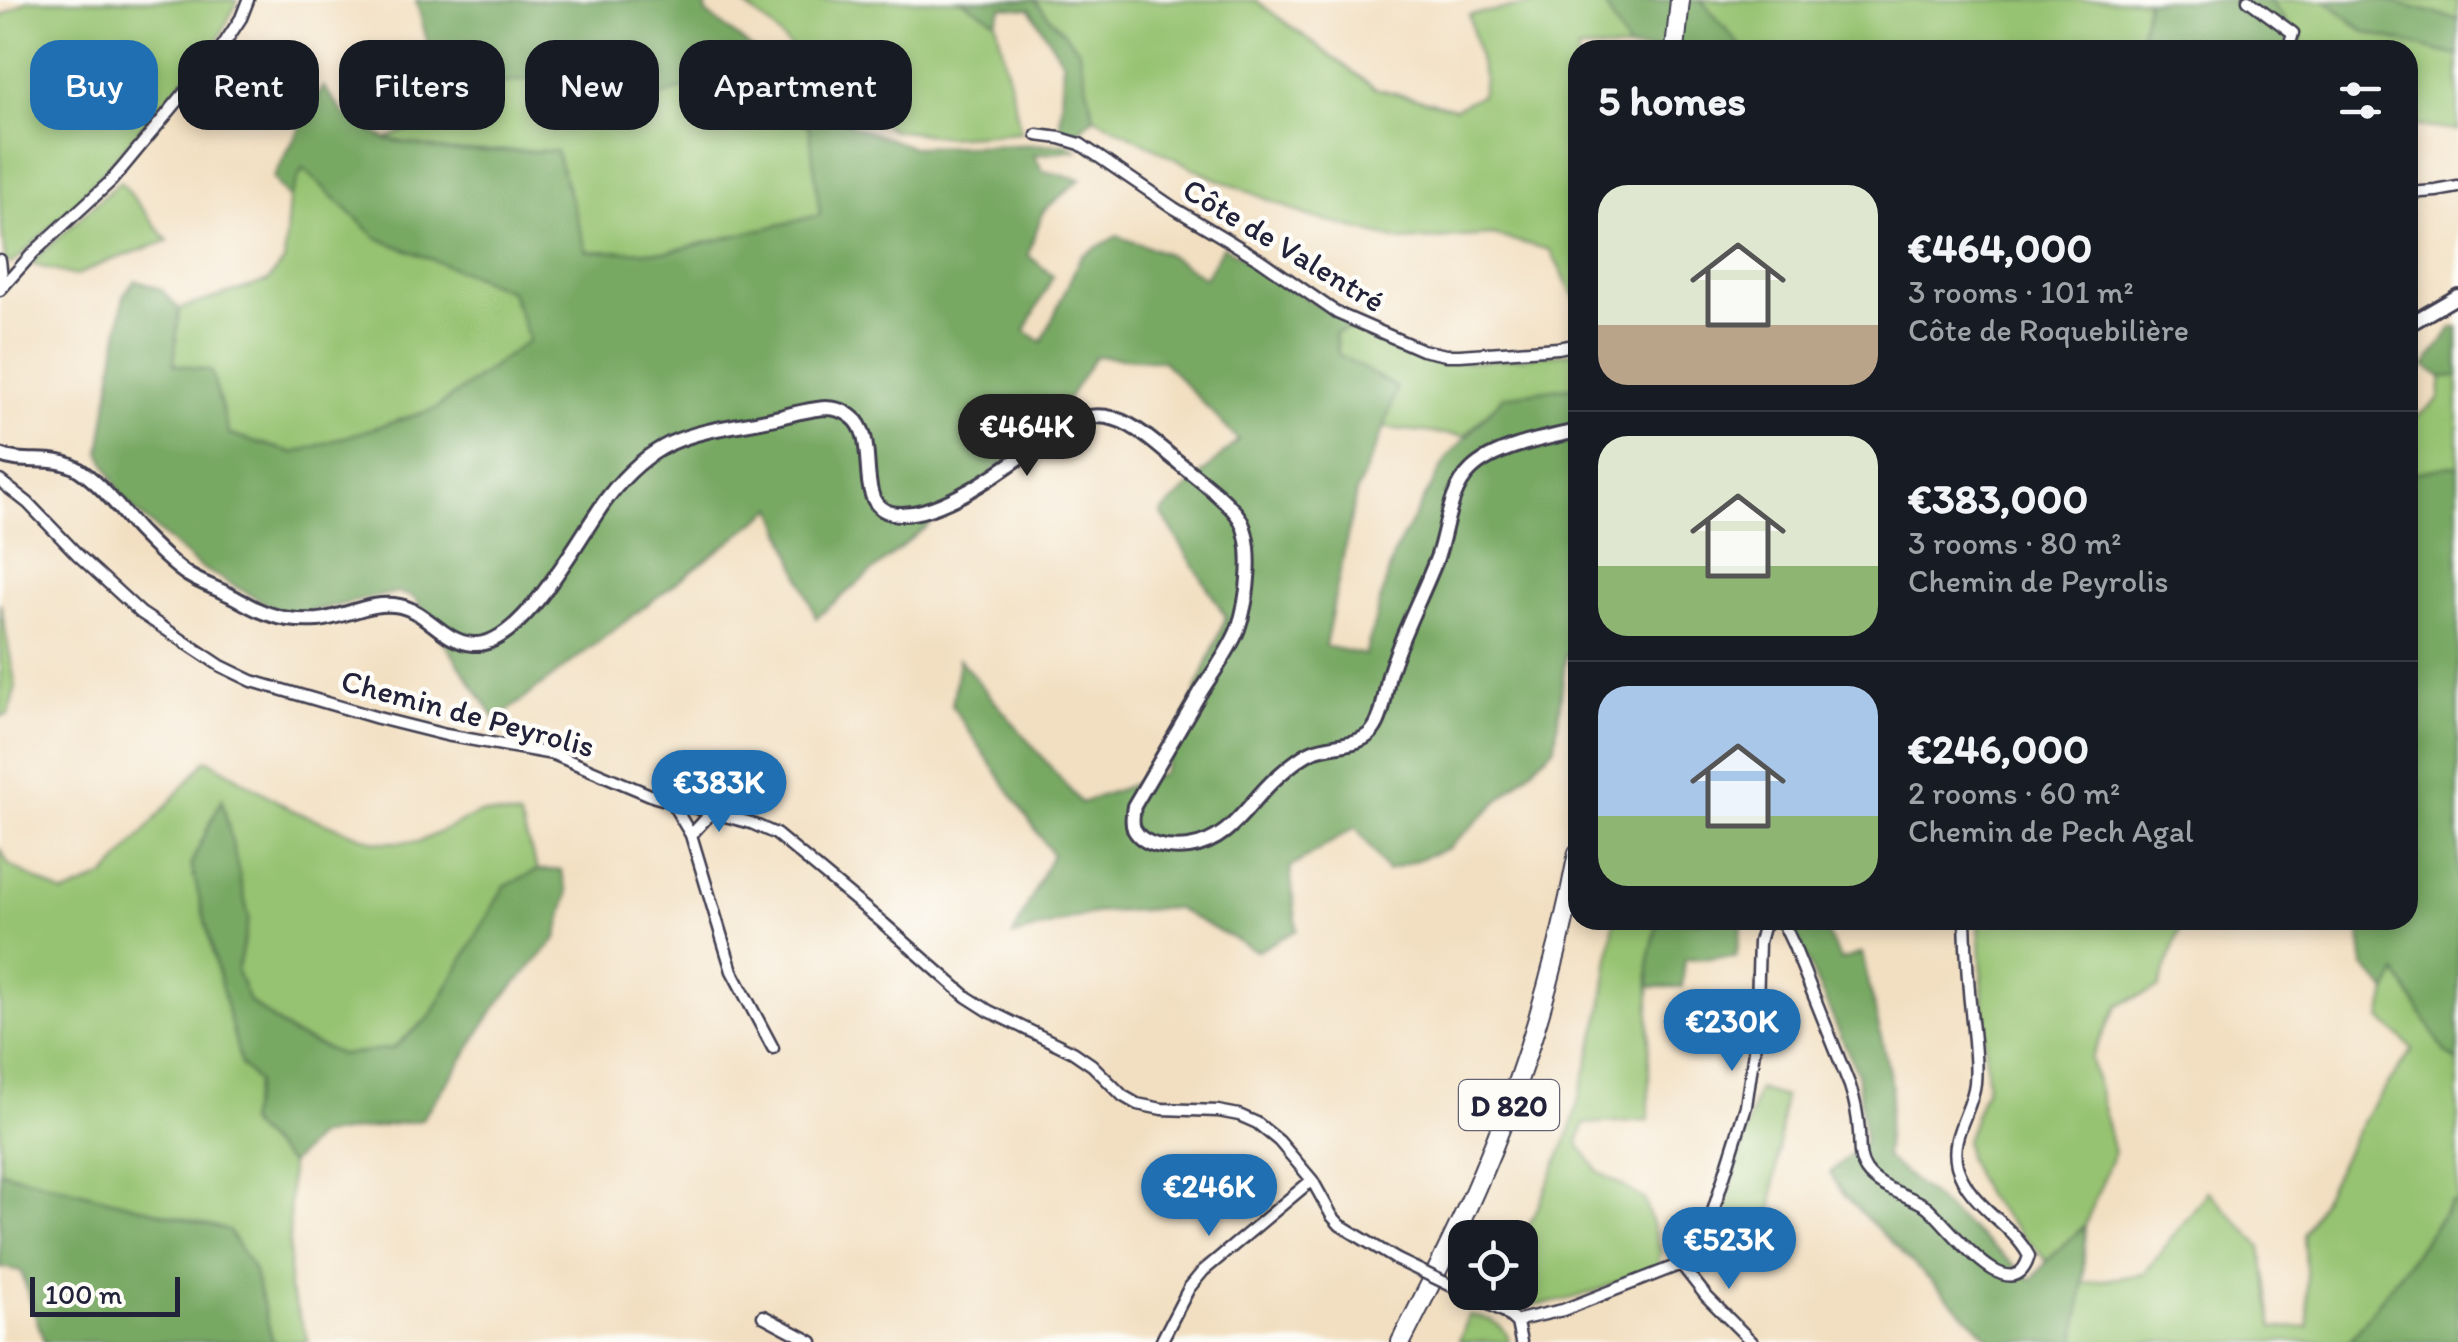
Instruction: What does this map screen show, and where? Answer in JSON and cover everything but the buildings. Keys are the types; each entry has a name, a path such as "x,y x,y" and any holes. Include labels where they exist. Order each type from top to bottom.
{"main road":[{"path":"1666,40 1670,0"},
{"path":"1676,40 1680,0"},
{"name":"D 820","path":"1401,1342 1447,1251 1512,1098 1553,966 1568,898"}],"street":[{"path":"2,288 123,167 220,50 248,0"},
{"path":"2248,0 2293,33 2291,40"},
{"name":"Côte de Valentré","path":"1038,135 1080,144 1337,312 1422,350 1460,355 1568,346"},
{"path":"2418,193 2458,187"},
{"path":"0,260 2,288"},
{"path":"2418,320 2458,296"},
{"path":"0,454 10,459 56,460 84,472 186,574 259,611 295,620 320,620 392,604 422,615 456,640 473,644 501,636 523,616 626,476 646,458 698,434 806,411 838,409 856,420 865,436 869,486 875,502 888,512 904,514 951,500 1072,423 1087,417 1118,419 1200,480 1238,516 1248,540 1246,594 1229,650 1134,806 1134,830 1164,848 1215,839 1232,828 1279,775 1311,752 1366,738 1375,728 1390,674 1464,478 1495,455 1568,433"},
{"name":"Chemin de Peyrolis","path":"0,481 28,503 141,613 252,681 412,726 553,754 672,803 750,822 789,844 967,997 1073,1052 1137,1104 1162,1109 1218,1110 1257,1123 1279,1141 1312,1180 1340,1226 1396,1259 1504,1312 1517,1323"},
{"path":"672,803 691,834 732,972 773,1048"},
{"path":"691,834 711,812"},
{"path":"1521,1342 1517,1323 1523,1319 1563,1310 1681,1264 1693,1256 1705,1238 1746,1106 1756,1037 1762,930"},
{"path":"1787,930 1856,1104 1859,1154 1865,1168 1874,1180 1926,1206 1988,1268 2006,1276 2017,1274 2029,1256 2021,1241 1968,1190 1957,1165 1958,1130 1975,1083 1966,930"},
{"path":"1161,1342 1202,1271 1312,1180"},
{"path":"1681,1264 1706,1296 1752,1342"},
{"path":"763,1316 812,1342"}],"green space":[{"path":"28,0 238,0 218,40 178,40 178,86 158,109 158,40 30,40 30,130 140,130 77,202 12,264 5,260 0,214 0,17"},
{"path":"416,0 706,0 706,13 741,40 679,40 679,90 661,97 659,40 525,40 525,79 505,83 505,40 427,40"},
{"path":"738,0 965,0 996,21 1021,132 948,137 893,130 912,130 912,40 783,40"},
{"path":"961,0 1034,0 1078,48 1094,117 1074,135 1060,133 1063,62 1030,9 1002,7 996,21"},
{"path":"1034,0 1255,0 1375,88 1455,108 1481,95 1484,80 1469,15 1558,0 1602,0 1624,40 1568,40 1568,285 1550,250 1493,235 1402,241 1308,216 1203,173 1094,117 1078,49"},
{"path":"1602,0 1701,0 1735,40 1624,40"},
{"path":"1701,0 2147,0 2140,40 1735,40"},
{"path":"2147,0 2270,0 2299,40 2140,40"},
{"path":"2270,0 2325,0 2365,32 2396,40 2299,40"},
{"path":"2325,0 2382,0 2458,19 2458,56 2418,46 2418,40 2396,40 2365,32"},
{"path":"2382,0 2458,0 2458,19"},
{"path":"2418,46 2458,56 2458,131 2418,126"},
{"path":"525,79 525,130 659,130 659,96 679,90 679,130 810,130 820,215 667,252 587,251 556,151 448,151 385,139 407,130 505,130 505,83"},
{"path":"323,86 339,107 339,130 371,130 386,139 448,151 556,151 587,251 667,252 820,215 809,130 863,130 912,147 1066,144 1077,150 1034,155 1043,171 1081,179 1043,211 1028,255 1053,276 1025,331 1042,342 1081,256 1117,236 1165,253 1205,278 1223,246 1355,328 1335,333 1338,354 1397,388 1356,493 1325,646 1365,655 1394,553 1447,458 1504,396 1568,387 1568,654 1555,747 1449,848 1387,871 1356,827 1290,868 1297,930 1257,951 1175,908 1094,913 1013,936 1052,854 952,706 959,659 1081,803 1162,774 1226,617 1161,513 1238,440 1163,361 1095,356 1054,421 816,618 774,508 496,720 415,598 398,592 303,613 280,611 198,566 124,501 100,452 124,295 135,280 161,289 179,309 174,364 211,371 229,434 294,453 435,409 529,340 511,291 377,238 303,168 289,199 273,178 299,130 319,130 319,93"},
{"path":"303,168 377,238 511,291 529,340 435,409 295,453 229,434 211,371 174,364 179,309 268,281 284,261 289,199"},
{"path":"120,181 168,241 75,276 30,264"},
{"path":"2458,327 2458,376 2442,377 2425,366 2451,329"},
{"path":"1355,328 1432,362 1568,353 1568,387 1504,396 1465,436 1384,428 1397,388 1338,354 1335,332"},
{"path":"2458,376 2458,467 2418,473 2418,416 2439,399 2442,377"},
{"path":"2458,467 2458,1062 2445,1052 2397,973 2387,992 2364,966 2359,930 2418,930 2418,472"},
{"path":"0,602 16,687 8,715 0,716"},
{"path":"207,759 294,811 376,842 419,842 480,813 519,817 538,870 504,887 431,1016 393,1048 342,1055 292,1034 248,1000 237,971 249,918 221,801 191,864 257,1082 247,1123 290,1164 289,1289 309,1342 273,1342 253,1269 228,1230 0,1171 0,848 9,865 64,894 106,876"},
{"path":"222,799 249,918 237,971 248,1000 291,1034 342,1055 394,1048 431,1016 504,887 538,870 561,870 568,894 557,938 496,1006 421,1120 318,1136 290,1164 247,1123 257,1082 241,1065 191,864"},
{"path":"1613,930 1656,930 1649,960 1649,1120 1584,1124 1578,1143 1598,1171 1644,1199 1661,1252 1658,1266 1587,1293 1538,1305 1538,1220 1531,1220 1570,1132 1602,1009"},
{"path":"1656,930 1741,930 1736,957 1685,959 1682,987 1649,987 1649,960"},
{"path":"1793,930 1825,930 1841,960 1862,953 1892,1085 1885,1157 2032,1280 2085,1225 2076,1342 1993,1342 1843,1195 1830,1173 1865,1141 1857,1072"},
{"path":"1979,930 2179,930 2159,988 2118,1005 2091,1058 2114,1153 2085,1225 2047,1261 1985,1195 1967,1158 1966,1140 1987,1083"},
{"path":"2397,972 2445,1052 2458,1062 2458,1202 2452,1202 2349,1342 2076,1342 2083,1283 2144,1274 2208,1191 2261,1246 2273,1328 2309,1327 2304,1235 2361,1123 2413,1049 2381,1019 2387,992"},
{"path":"1758,1089 1784,1097 1770,1226 1720,1267 1708,1270 1703,1268 1702,1261 1719,1226"},
{"path":"0,1171 228,1230 253,1269 273,1342 44,1342 21,1271 0,1267"},
{"path":"2453,1202 2458,1202 2458,1342 2349,1342"},
{"path":"1469,1315 1500,1326 1509,1342 1459,1342"}]}
